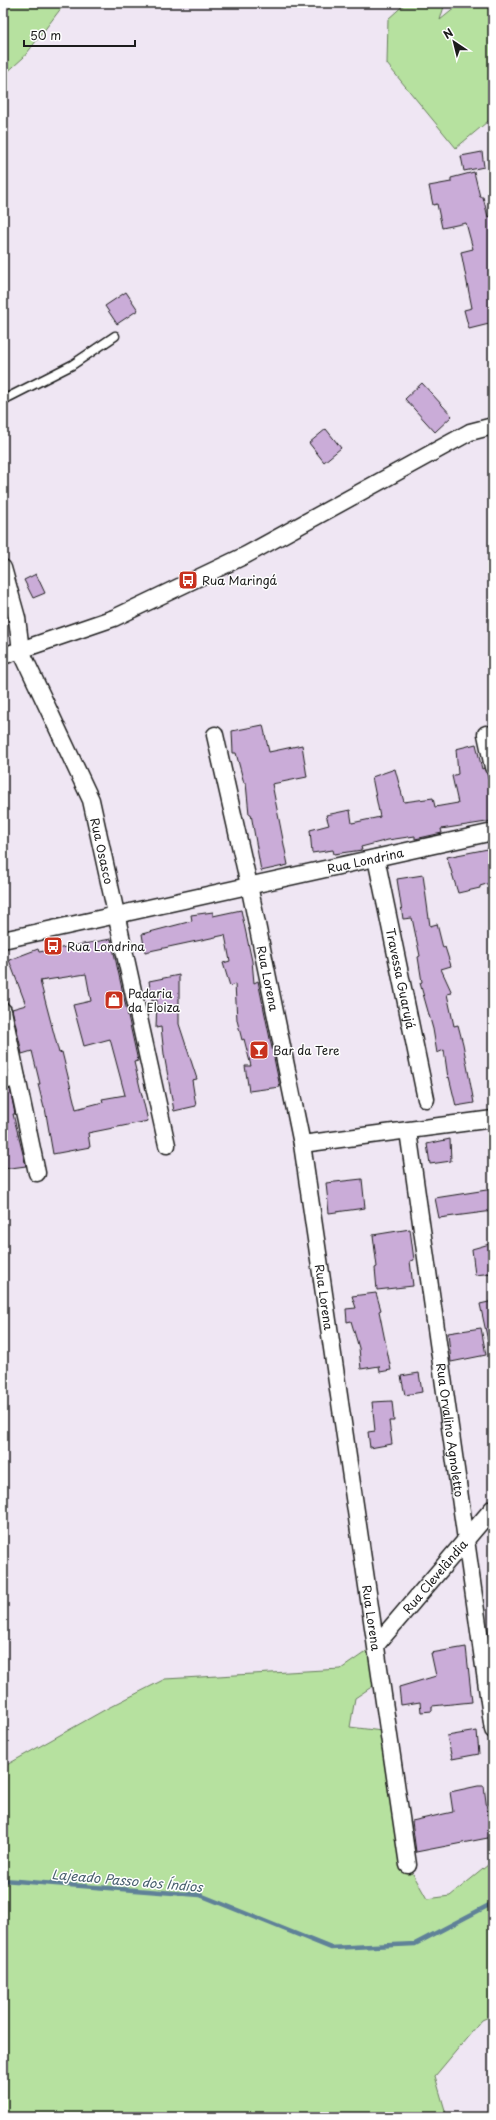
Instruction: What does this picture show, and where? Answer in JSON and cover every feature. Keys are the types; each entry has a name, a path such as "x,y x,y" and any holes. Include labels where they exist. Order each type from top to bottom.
{"street":[{"path":"3,656 114,618 225,565 470,432 493,426"},
{"name":"Rua Osasco","path":"3,568 18,618 20,650 91,800 167,1145"},
{"path":"486,734 493,768"},
{"name":"Rua Lorena","path":"215,735 249,885 302,1144 377,1644 408,1865"},
{"name":"Rua Londrina","path":"3,940 493,832"},
{"name":"Travessa Guarujá","path":"376,858 426,1099"},
{"path":"3,1011 10,1079 37,1173"},
{"path":"302,1144 493,1119"},
{"name":"Rua Orvalino Agnoletto","path":"408,1131 493,1730"},
{"name":"Rua Clevelândia","path":"377,1644 493,1508"}],"lane":[{"path":"3,400 72,365 115,336"}],"green space":[{"path":"3,3 81,3 62,7 24,57 3,76"},
{"path":"406,3 445,3 440,20 461,3 493,3 493,117 456,148 387,64 388,19"},
{"path":"377,1644 382,1680 355,1698 350,1727 390,1732 408,1865 427,1899 450,1896 488,1865 493,1864 493,2015 482,2020 435,2076 447,2117 3,2117 3,1767 108,1708 165,1679 341,1669"}],"building":[{"path":"482,152 484,167 464,171 461,156"},
{"path":"474,172 480,197 483,197 488,217 493,216 493,323 469,329 464,310 472,308 461,252 473,249 466,223 442,228 437,204 433,205 429,186 451,182 451,178"},
{"path":"126,292 138,310 117,324 105,306"},
{"path":"422,383 452,416 435,432 405,399"},
{"path":"326,429 341,448 324,462 309,443"},
{"path":"36,574 45,593 33,598 24,580"},
{"path":"263,725 269,752 302,745 307,777 272,784 288,865 261,871 251,814 249,814 246,783 244,783 236,753 233,753 232,731"},
{"path":"476,744 482,769 484,768 487,774 493,797 493,821 441,829 442,833 415,839 415,836 388,840 361,847 362,850 334,854 333,850 312,853 310,830 329,825 326,815 350,810 352,823 380,817 372,777 395,769 404,802 433,798 435,807 458,803 452,776 458,774 456,749"},
{"path":"493,848 493,882 480,886 480,888 458,893 447,857"},
{"path":"423,875 430,926 437,924 443,948 445,947 451,966 441,969 452,993 447,994 454,1026 458,1025 463,1044 474,1103 456,1106 449,1077 448,1078 444,1050 437,1053 433,1029 420,983 422,982 418,957 420,956 412,918 403,919 397,879"},
{"path":"241,910 252,961 254,983 258,981 280,1087 249,1091 245,1066 251,1066 237,1020 235,984 230,986 223,963 230,961 225,935 145,952 142,934 192,921 191,915 213,912 213,916"},
{"path":"111,939 138,1061 134,1062 148,1121 88,1133 90,1147 53,1154 45,1108 38,1084 40,1084 32,1051 22,1054 12,1009 26,1005 9,960 38,949 39,952","holes":["86,974 91,1001 73,1005 84,1046 110,1039 125,1095 102,1099 103,1102 76,1109 62,1052 59,1053 40,981"]},
{"path":"179,975 179,1024 197,1079 192,1080 196,1106 174,1111 161,1027 156,1028 157,1000 152,1001 149,981"},
{"path":"10,1089 15,1114 13,1114 26,1166 3,1169 3,1090"},
{"path":"450,1139 451,1161 430,1164 427,1144"},
{"path":"362,1179 365,1208 329,1213 326,1183"},
{"path":"493,1189 493,1211 439,1218 435,1198"},
{"path":"410,1229 414,1260 410,1261 413,1286 377,1290 375,1268 377,1267 373,1235"},
{"path":"493,1243 493,1273 475,1275 472,1249"},
{"path":"376,1293 381,1310 379,1311 391,1370 380,1372 379,1366 361,1369 359,1348 351,1321 347,1322 346,1309 356,1308 352,1296"},
{"path":"493,1301 493,1341 488,1341 480,1304"},
{"path":"481,1328 486,1355 451,1362 448,1333"},
{"path":"419,1373 422,1392 405,1395 401,1376"},
{"path":"392,1401 394,1421 389,1421 392,1444 370,1448 368,1432 375,1431 372,1402"},
{"path":"466,1647 472,1702 432,1706 432,1711 421,1712 420,1702 401,1705 399,1687 436,1676 431,1653"},
{"path":"477,1731 479,1754 452,1759 447,1736"},
{"path":"484,1786 487,1810 493,1837 416,1852 412,1821 453,1812 450,1792"}],"waterway":[{"name":"Lajeado Passo dos Índios","path":"3,1880 200,1895 331,1948 415,1944 493,1903"}],"place":[{"name":"Rua Maringá","path":"188,580"},
{"name":"Rua Londrina","path":"53,946"},
{"name":"Padaria da Eloiza","path":"114,1000"},
{"name":"Bar da Tere","path":"259,1050"}]}
